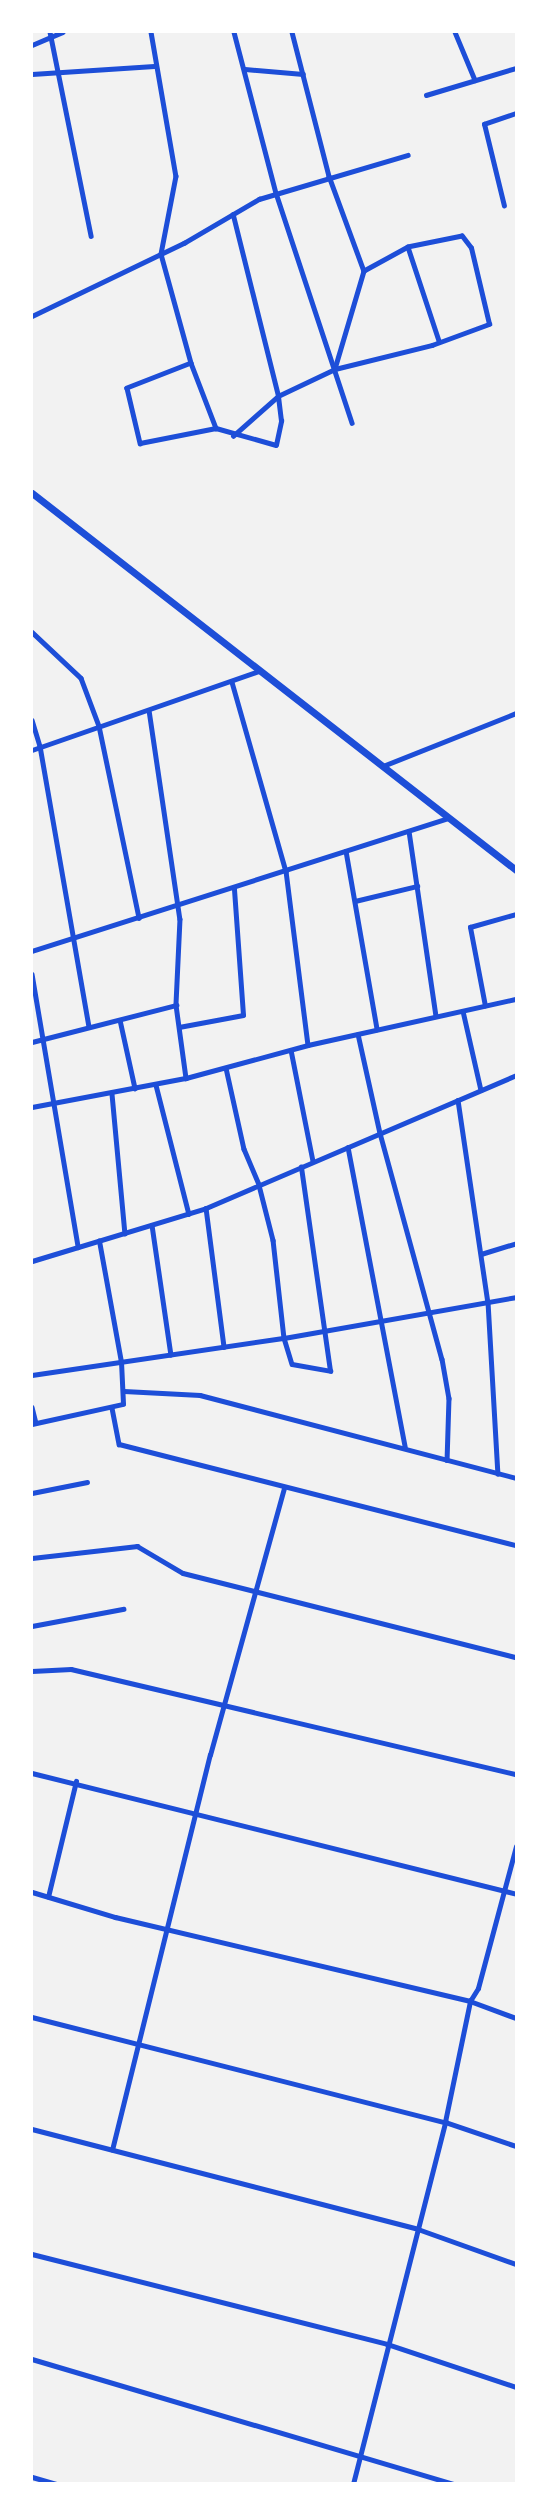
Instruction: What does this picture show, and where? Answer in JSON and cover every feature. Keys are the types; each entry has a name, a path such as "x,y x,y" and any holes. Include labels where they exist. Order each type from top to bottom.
{"main road":[{"path":"32,493 516,870"}],"street":[{"path":"32,45 51,33 62,32"},
{"path":"151,32 155,66 177,176 161,254 191,363 216,428"},
{"path":"234,32 276,193 352,423"},
{"path":"292,32 329,176 364,271 334,369"},
{"path":"455,32 475,80"},
{"path":"51,33 61,72 91,236"},
{"path":"32,74 155,66"},
{"path":"426,95 516,68"},
{"path":"245,69 303,74"},
{"path":"504,206 484,124 516,113"},
{"path":"32,316 161,254 276,193 408,155"},
{"path":"191,363 127,388 140,443 216,428 233,436 276,445 281,428 278,396 233,215"},
{"path":"233,436 278,396 334,369 439,341 489,324 471,248 462,236 408,247 364,271"},
{"path":"408,247 439,341"},
{"path":"32,632 81,678 99,726 139,918"},
{"path":"32,750 259,671"},
{"path":"232,682 286,871 309,1045"},
{"path":"149,710 178,905 176,1005 186,1078"},
{"path":"382,766 516,713"},
{"path":"32,720 40,746 89,1027"},
{"path":"32,951 449,818"},
{"path":"409,831 436,1016"},
{"path":"346,851 377,1029"},
{"path":"355,901 417,886"},
{"path":"179,1027 243,1015 234,888"},
{"path":"485,1006 470,927 516,914"},
{"path":"32,974 57,1103 78,1247"},
{"path":"32,1107 156,1085 309,1045 516,999"},
{"path":"32,1042 176,1005"},
{"path":"463,1011 481,1090"},
{"path":"120,1020 135,1088"},
{"path":"358,1034 380,1133 429,1312 449,1398 447,1460"},
{"path":"291,1050 313,1161"},
{"path":"226,1068 243,1149 259,1185 273,1240 284,1338 292,1364 330,1371 302,1167"},
{"path":"32,1261 206,1208 516,1076"},
{"path":"156,1085 189,1214"},
{"path":"112,1094 125,1233"},
{"path":"457,1100 488,1302 498,1474"},
{"path":"348,1147 405,1447"},
{"path":"206,1208 224,1347"},
{"path":"152,1225 171,1355"},
{"path":"32,1407 34,1423 123,1404 121,1363 99,1241"},
{"path":"481,1254 516,1243"},
{"path":"32,1375 284,1338 516,1297"},
{"path":"124,1391 200,1395 516,1478"},
{"path":"112,1408 119,1444 516,1545"},
{"path":"32,1493 87,1482"},
{"path":"112,2150 197,1814 284,1488"},
{"path":"32,1559 137,1546 183,1573 516,1657"},
{"path":"32,1626 123,1609"},
{"path":"32,1671 71,1669 516,1774"},
{"path":"32,1773 76,1781 197,1814 505,1889 516,1894"},
{"path":"48,1897 76,1781"},
{"path":"353,2483 445,2122 470,2001 478,1988 516,1846"},
{"path":"32,1892 168,1930 470,2001 516,2018"},
{"path":"32,2017 445,2122 516,2146"},
{"path":"32,2129 418,2229 516,2264"},
{"path":"32,2254 387,2344 516,2387"},
{"path":"32,2359 360,2453 453,2483"},
{"path":"32,2477 56,2483"}]}
